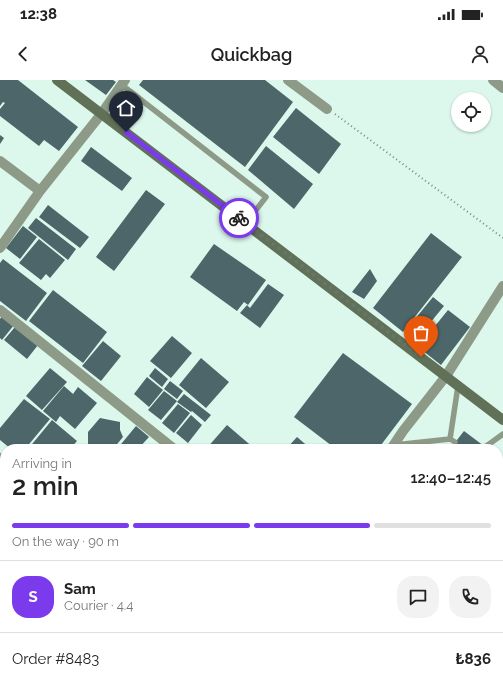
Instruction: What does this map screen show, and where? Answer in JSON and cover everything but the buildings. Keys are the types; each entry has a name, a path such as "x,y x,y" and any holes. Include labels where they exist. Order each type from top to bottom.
{"main road":[{"path":"57,80 503,420"}],"street":[{"path":"288,80 327,109"},
{"path":"493,80 503,88"},
{"path":"1,245 40,191 124,83"},
{"path":"0,161 40,191"},
{"path":"395,444 403,431 446,376 503,286"},
{"path":"0,310 168,444"}],"lane":[{"path":"124,83 266,197 246,223"},
{"path":"450,438 458,386"},
{"path":"490,444 503,434"},
{"path":"412,444 450,438 455,442"}],"path":[{"path":"327,109 503,238"}],"way so far":[{"path":"239,218 421,357"}],"route":[{"path":"126,132 239,218"}]}
